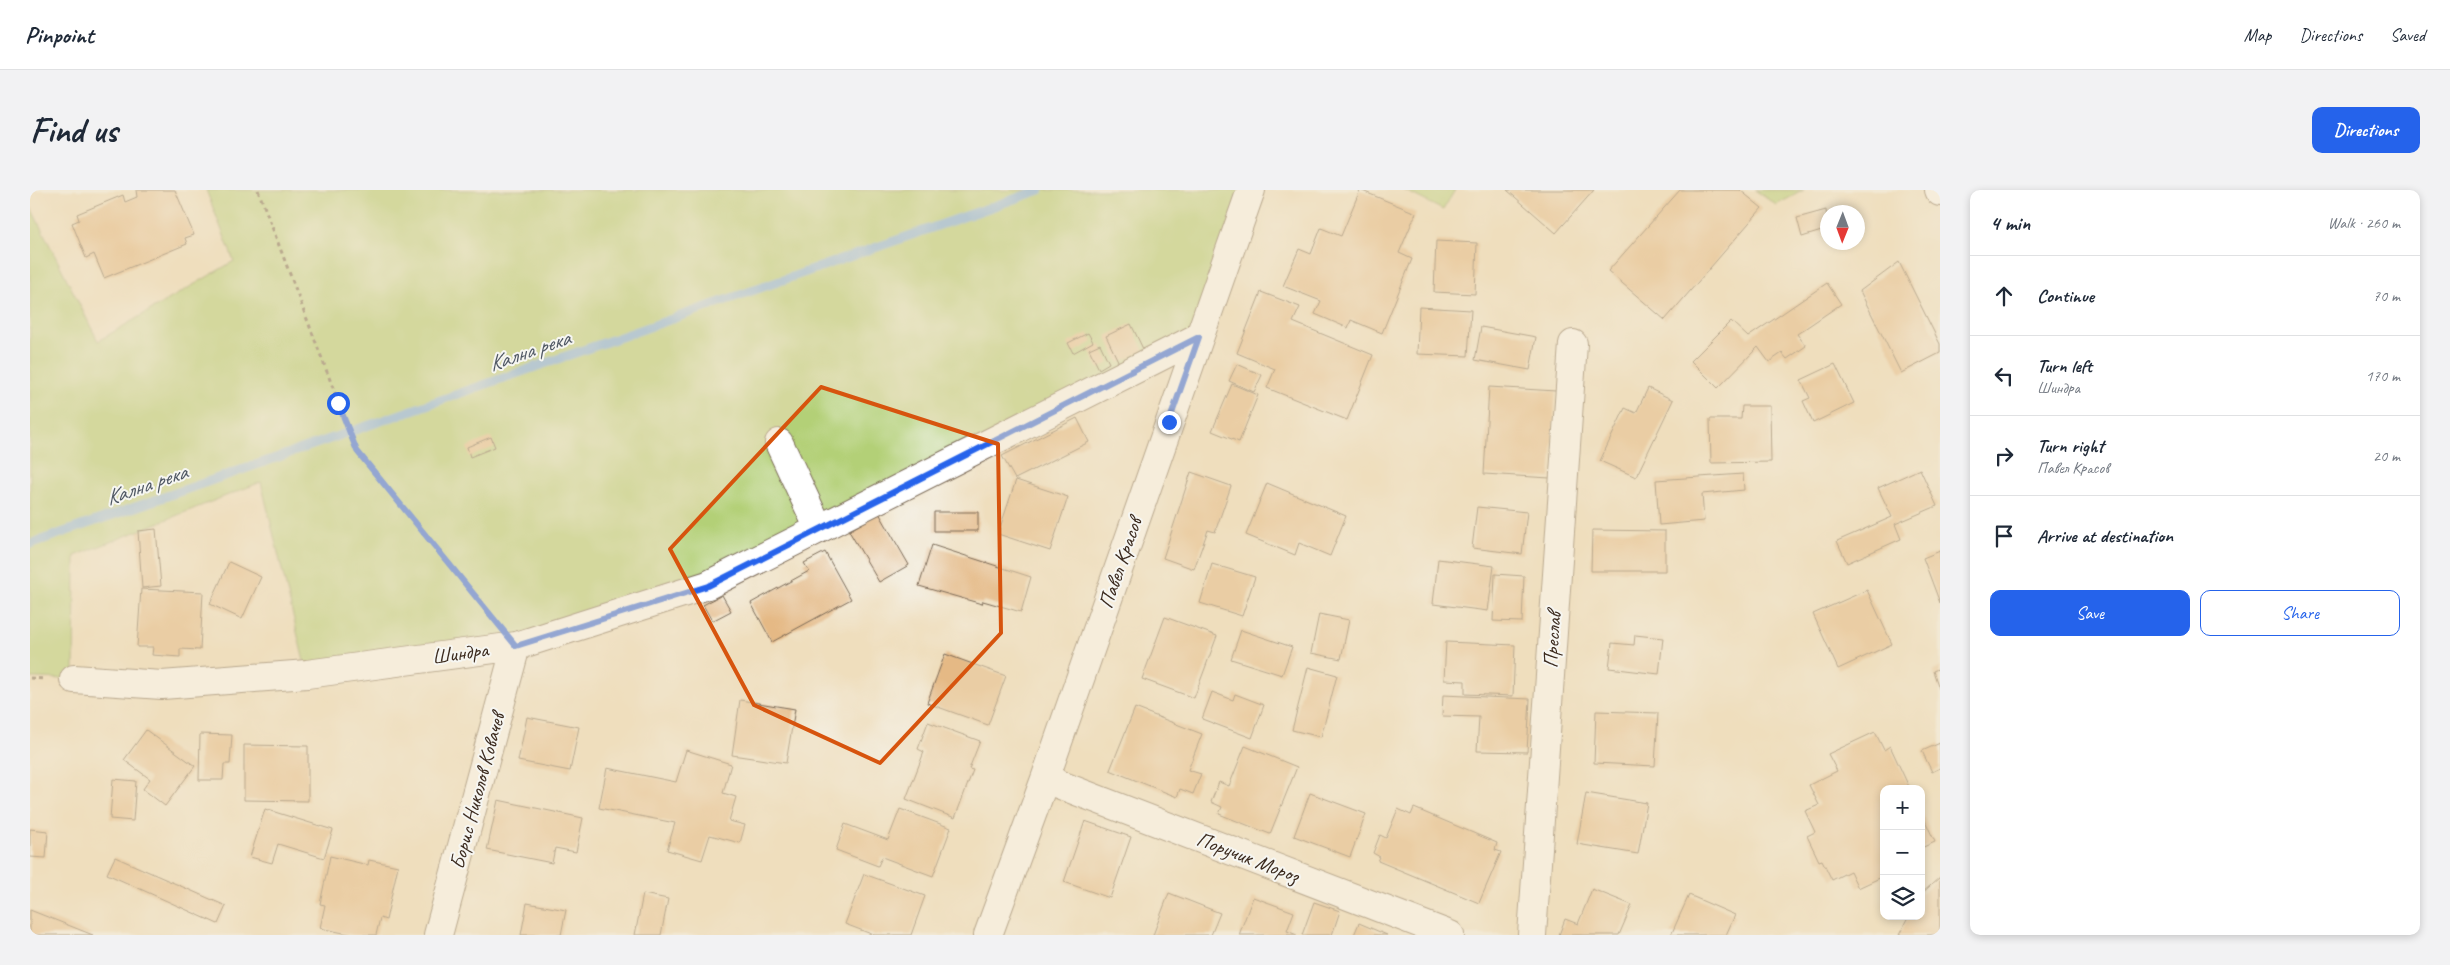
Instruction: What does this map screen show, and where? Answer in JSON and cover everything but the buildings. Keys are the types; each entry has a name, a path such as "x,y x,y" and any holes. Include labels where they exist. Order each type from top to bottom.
{"street":[{"name":"Павел Красов","path":"988,935 1045,779 1251,190"},
{"name":"Шиндра","path":"74,679 162,685 307,674 516,646 708,586 1199,337"},
{"name":"Преслав","path":"1532,935 1573,344"},
{"path":"779,443 819,529"},
{"name":"Борис Николов Ковачев","path":"438,935 516,646"},
{"name":"Поручик Мороз","path":"1045,779 1450,935"}],"path":[{"path":"258,190 357,451 516,646"}],"highlighted area":[{"path":"821,387 998,444 1001,633 880,763 754,705 670,549"}],"green space":[{"path":"206,190 1251,190 1199,337 708,585 565,630 307,674 261,482 75,556 74,679 30,678 30,206 98,341 234,261"},
{"path":"1404,190 1455,190 1443,210"},
{"path":"1755,190 1804,190 1776,205"}],"waterway":[{"name":"Кална река","path":"30,544 1040,190"}],"route":[{"path":"338,403 357,451 516,646 708,586 1199,337 1169,422"}]}
